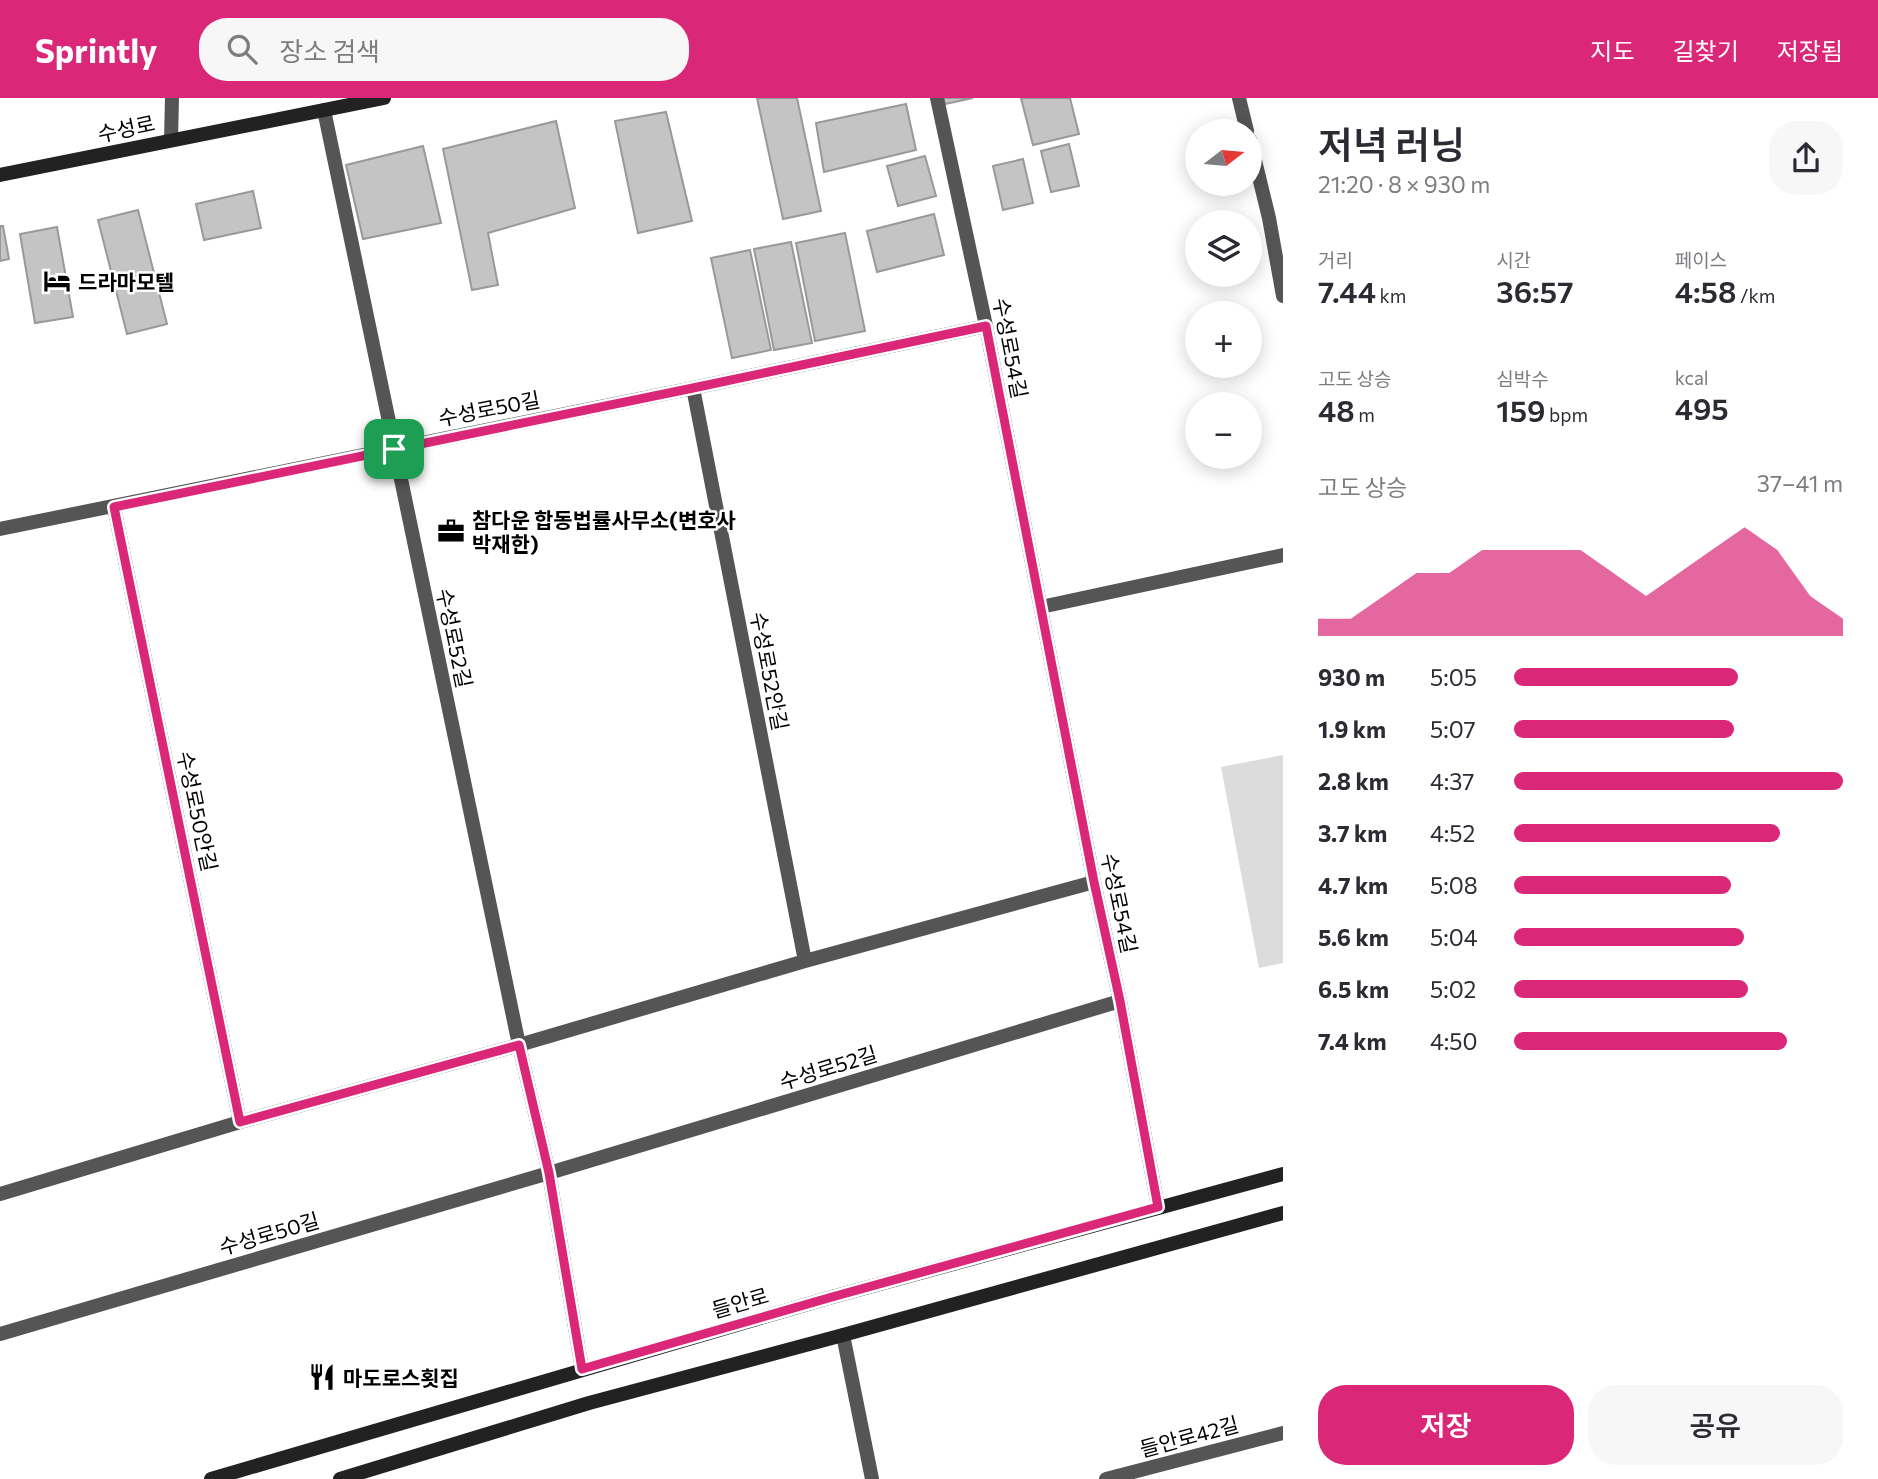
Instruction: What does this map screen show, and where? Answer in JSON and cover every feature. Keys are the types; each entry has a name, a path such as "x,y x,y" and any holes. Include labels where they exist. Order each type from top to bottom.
{"main road":[{"name":"수성로","path":"0,175 384,98"},
{"name":"들안로","path":"211,1479 832,1297 1283,1174"},
{"path":"340,1479 589,1403 1283,1213"}],"street":[{"path":"171,140 172,98"},
{"name":"수성로54길","path":"937,98 986,326 1094,882 1120,1001 1158,1207"},
{"path":"1239,98 1244,119"},
{"name":"수성로52길","path":"324,110 519,1045 549,1173 582,1369"},
{"path":"1262,176 1276,217 1283,296"},
{"name":"수성로50길","path":"0,529 986,326"},
{"name":"수성로52안길","path":"693,388 805,961"},
{"name":"수성로50안길","path":"114,507 240,1122"},
{"path":"1041,607 1283,555"},
{"path":"0,1194 240,1122 519,1045 805,961 1094,882"},
{"name":"수성로52길","path":"549,1173 1120,1001"},
{"name":"수성로50길","path":"0,1334 549,1173"},
{"path":"843,1335 872,1479"},
{"name":"들안로42길","path":"1106,1479 1283,1433"}],"shaded area":[{"path":"1283,755 1283,963 1259,968 1221,767"}],"building":[{"path":"757,98 797,98 821,211 783,219"},
{"path":"943,98 973,98 945,104"},
{"path":"1021,98 1070,98 1079,134 1033,145"},
{"path":"906,104 916,150 824,172 816,123"},
{"path":"666,112 692,221 638,233 615,121"},
{"path":"556,121 575,208 488,233 498,285 472,290 443,149"},
{"path":"1069,144 1079,186 1051,192 1041,151"},
{"path":"423,146 441,223 363,239 346,165"},
{"path":"925,156 936,196 898,206 887,166"},
{"path":"1023,159 1033,203 1003,210 993,166"},
{"path":"253,191 261,228 204,240 196,204"},
{"path":"138,210 167,324 127,334 98,220"},
{"path":"934,214 944,255 877,272 867,231"},
{"path":"0,226 3,226 9,259 0,261"},
{"path":"57,227 73,317 35,323 20,234"},
{"path":"845,233 865,331 815,341 796,243"},
{"path":"791,242 812,343 774,350 754,249"},
{"path":"750,250 771,350 732,358 711,258"}],"place":[{"name":"드라마모텔","path":"57,281"},
{"name":"참다운 합동법률사무소(변호사 박재한)","path":"451,531"},
{"name":"마도로스횟집","path":"322,1377"}],"route":[{"path":"986,326 1094,882 1120,1001 1158,1207 582,1369 549,1173 519,1045 240,1122 114,507 394,449 986,326"}]}
